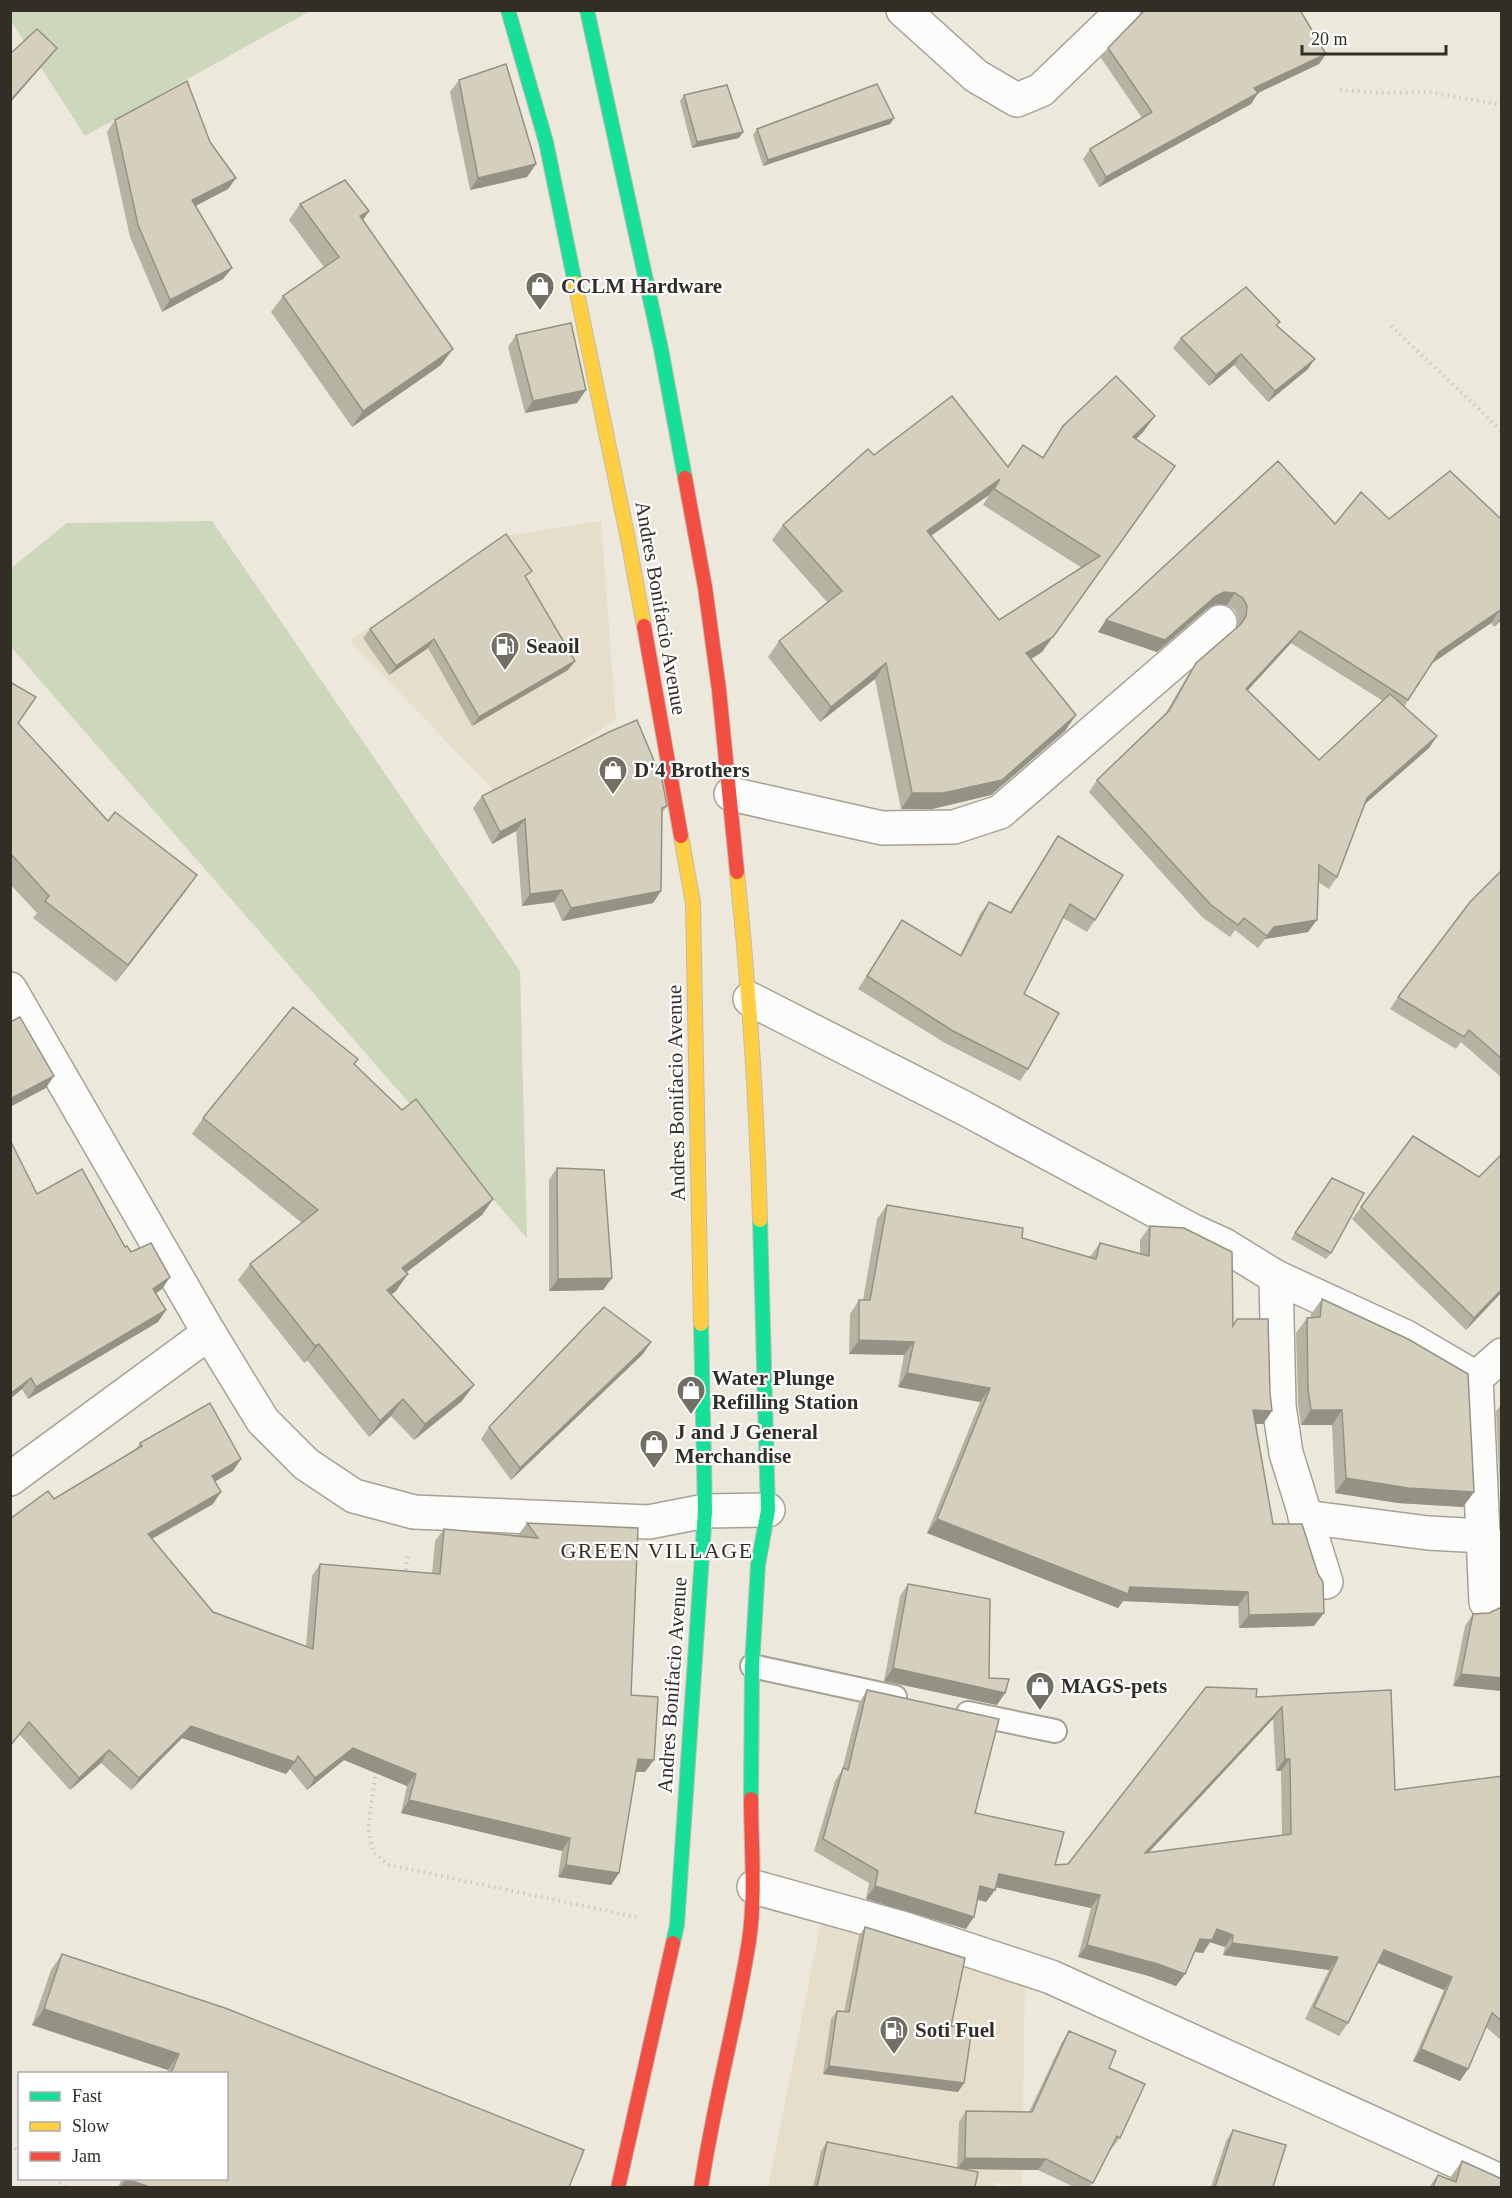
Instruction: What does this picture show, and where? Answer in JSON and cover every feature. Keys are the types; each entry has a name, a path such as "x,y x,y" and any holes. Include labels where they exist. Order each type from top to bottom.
{"highway":[{"name":"Andres Bonifacio Avenue","path":"508,10 546,142 628,539 693,903 705,1511 677,1925 618,2187"},
{"name":"Andres Bonifacio Avenue","path":"587,10 661,349 705,586 719,690 750,999 758,1136 768,1510 758,1565 752,1666 751,1810 754,1887 749,1940 708,2138 701,2187"}],"street":[{"path":"903,10 976,76 1017,100 1041,90 1124,10"},
{"path":"730,794 882,828 954,828 1000,812 1220,622"},
{"path":"10,989 209,1333 263,1421 306,1464 354,1496 414,1512 649,1522 705,1511 768,1510"},
{"path":"750,999 966,1109 1193,1231 1224,1245 1276,1277 1406,1337 1476,1378"},
{"path":"1276,1277 1279,1406 1286,1453 1326,1582"},
{"path":"10,1479 209,1333"},
{"path":"1476,1378 1502,1355"},
{"path":"1476,1378 1486,1602"},
{"path":"1305,1517 1428,1533 1484,1536"},
{"path":"754,1887 905,1929 1052,1977 1502,2182"}],"lane":[{"path":"752,1666 913,1701"},
{"path":"947,1709 1055,1731"}],"path":[{"path":"1340,90 1384,93 1429,92 1502,105"},
{"path":"1391,326 1502,431"},
{"path":"404,1582 414,1512"},
{"path":"376,1769 368,1828 373,1852 389,1865 677,1925"}],"shaded area":[{"path":"601,521 616,720 497,794 350,641 503,536"},
{"path":"821,1921 1025,1979 1022,2187 995,2182 994,2188 768,2188"}],"green space":[{"path":"11,10 310,11 85,136 11,21"},
{"path":"212,521 520,971 527,1238 11,647 10,569 67,523"}],"building":[{"path":"1145,10 1300,10 1326,54 1254,88 1258,93 1106,177 1090,149 1152,112 1108,48"},
{"path":"37,29 57,48 10,101 10,54"},
{"path":"506,64 536,164 478,178 459,80"},
{"path":"187,81 210,142 236,178 192,200 232,268 170,300 138,225 115,120"},
{"path":"877,84 894,118 768,160 757,129"},
{"path":"727,85 743,132 697,142 684,95"},
{"path":"345,180 369,211 360,216 453,349 363,411 283,296 339,257 300,204"},
{"path":"1246,287 1280,322 1276,325 1315,359 1275,391 1241,354 1216,375 1181,338"},
{"path":"571,323 586,390 533,401 516,335"},
{"path":"1116,376 1155,416 1133,437 1175,466 1053,637 1026,653 1076,715 1002,780 943,793 912,793 886,663 831,707 779,641 842,591 783,525 868,449 874,455 952,396 1008,467 1023,445 1043,458 1063,426","holes":["1000,479 994,489 1100,556 999,620 927,531"]},
{"path":"1278,461 1335,524 1361,492 1389,519 1450,471 1502,520 1502,613 1499,611 1439,652 1408,700 1300,631 1246,689 1319,760 1390,694 1437,736 1367,798 1337,877 1319,865 1317,920 1274,927 1267,936 1244,918 1238,925 1211,905 1097,780 1169,711 1196,663 1241,624 1246,616 1247,606 1243,598 1235,593 1224,592 1216,596 1165,640 1106,620"},
{"path":"506,534 532,571 525,576 575,661 479,717 434,639 396,666 370,629"},
{"path":"10,682 36,697 18,723 108,821 115,812 197,875 128,965 45,901 49,896 10,853"},
{"path":"637,720 662,780 667,806 662,808 661,891 571,908 562,890 530,894 525,819 500,832 482,796"},
{"path":"1058,836 1123,875 1095,920 1070,904 1024,994 1059,1013 1028,1069 953,1031 867,976 902,920 961,956 989,902 1011,913"},
{"path":"1502,870 1502,1059 1469,1030 1464,1037 1398,997 1470,902"},
{"path":"293,1007 358,1059 354,1064 402,1110 416,1099 493,1199 402,1268 408,1274 387,1290 474,1385 425,1424 403,1399 380,1421 319,1344 315,1346 250,1264 318,1210 203,1118"},
{"path":"20,1017 54,1076 10,1099 10,1022"},
{"path":"1413,1136 1479,1177 1502,1154 1502,1289 1474,1318 1361,1207"},
{"path":"10,1140 37,1194 82,1169 125,1247 127,1246 131,1252 151,1243 170,1277 153,1289 166,1310 36,1387 31,1378 10,1394"},
{"path":"557,1168 604,1170 612,1278 558,1279"},
{"path":"1332,1178 1364,1193 1331,1253 1295,1233"},
{"path":"887,1205 1023,1228 1022,1238 1096,1259 1100,1243 1149,1256 1150,1226 1184,1228 1232,1252 1233,1326 1237,1319 1268,1319 1272,1411 1253,1410 1273,1524 1302,1524 1318,1574 1323,1582 1324,1613 1249,1615 1248,1592 1130,1587 1128,1594 937,1519 990,1388 907,1373 914,1342 859,1340 859,1300 870,1300"},
{"path":"1322,1299 1408,1339 1468,1374 1474,1492 1408,1488 1346,1478 1342,1410 1311,1410 1308,1389 1307,1318 1320,1317"},
{"path":"604,1307 651,1342 520,1468 489,1427"},
{"path":"210,1403 241,1459 212,1476 221,1492 148,1534 213,1612 313,1649 320,1564 440,1574 444,1529 538,1538 527,1523 638,1528 631,1695 658,1697 654,1760 638,1759 619,1873 566,1865 570,1838 409,1800 416,1774 353,1748 315,1778 298,1756 295,1762 191,1726 139,1778 109,1750 79,1778 29,1722 10,1746 10,1519 48,1491 54,1499 142,1446 140,1443"},
{"path":"908,1584 990,1599 989,1678 1009,1679 1005,1693 893,1668"},
{"path":"1502,1607 1502,1678 1461,1674 1473,1614 1489,1613"},
{"path":"1206,1687 1257,1689 1256,1697 1391,1690 1395,1790 1502,1776 1502,2021 1492,2013 1468,2069 1421,2049 1452,1977 1384,1950 1348,2023 1314,2007 1338,1957 1232,1943 1233,1935 1217,1929 1212,1940 1200,1939 1185,1974 1158,1964 1087,1945 1100,1895 999,1874 995,1890 980,1886 974,1917 875,1886 878,1871 823,1839 843,1768 848,1770 867,1690 999,1719 975,1813 1064,1832 1055,1865 1068,1864","holes":["1282,1707 1285,1759 1290,1759 1291,1834 1145,1853"]},
{"path":"865,1927 965,1958 951,2026 972,2028 964,2083 829,2066 837,2011 849,2012"},
{"path":"62,1954 225,2008 584,2150 569,2187 150,2187 129,2180 228,2180 228,2072 171,2072 179,2054 44,2009"},
{"path":"1069,2031 1116,2051 1109,2068 1145,2084 1120,2138 1117,2136 1093,2183 1046,2159 965,2158 966,2111 1032,2112"},
{"path":"1233,2130 1286,2145 1273,2187 1215,2187"},
{"path":"827,2142 978,2172 975,2187 817,2187"},
{"path":"1462,2161 1502,2179 1502,2187 1433,2187 1438,2175 1456,2182"}],"traffic: fast":[{"path":"508,10 546,142 575,283"},
{"path":"587,10 661,349 685,478"},
{"path":"751,1799 752,1666 758,1565 768,1510 760,1220"},
{"path":"673,1943 677,1925 705,1511 701,1324"}],"traffic: slow":[{"path":"575,283 644,626"},
{"path":"681,836 693,903 701,1324"},
{"path":"737,872 752,1046 760,1220"}],"traffic: jam":[{"path":"685,478 705,587 719,690 737,872"},
{"path":"644,626 681,836"},
{"path":"701,2188 749,1941 753,1888 751,1799"},
{"path":"618,2188 673,1943"}],"place":[{"name":"CCLM Hardware","path":"540,312"},
{"name":"Seaoil","path":"505,672"},
{"name":"D'4 Brothers","path":"613,796"},
{"name":"Water Plunge Refilling Station","path":"691,1416"},
{"name":"J and J General Merchandise","path":"654,1470"},
{"name":"MAGS-pets","path":"1040,1712"},
{"name":"Soti Fuel","path":"894,2056"}],"district":[{"name":"GREEN VILLAGE","path":"657,1550"}]}
